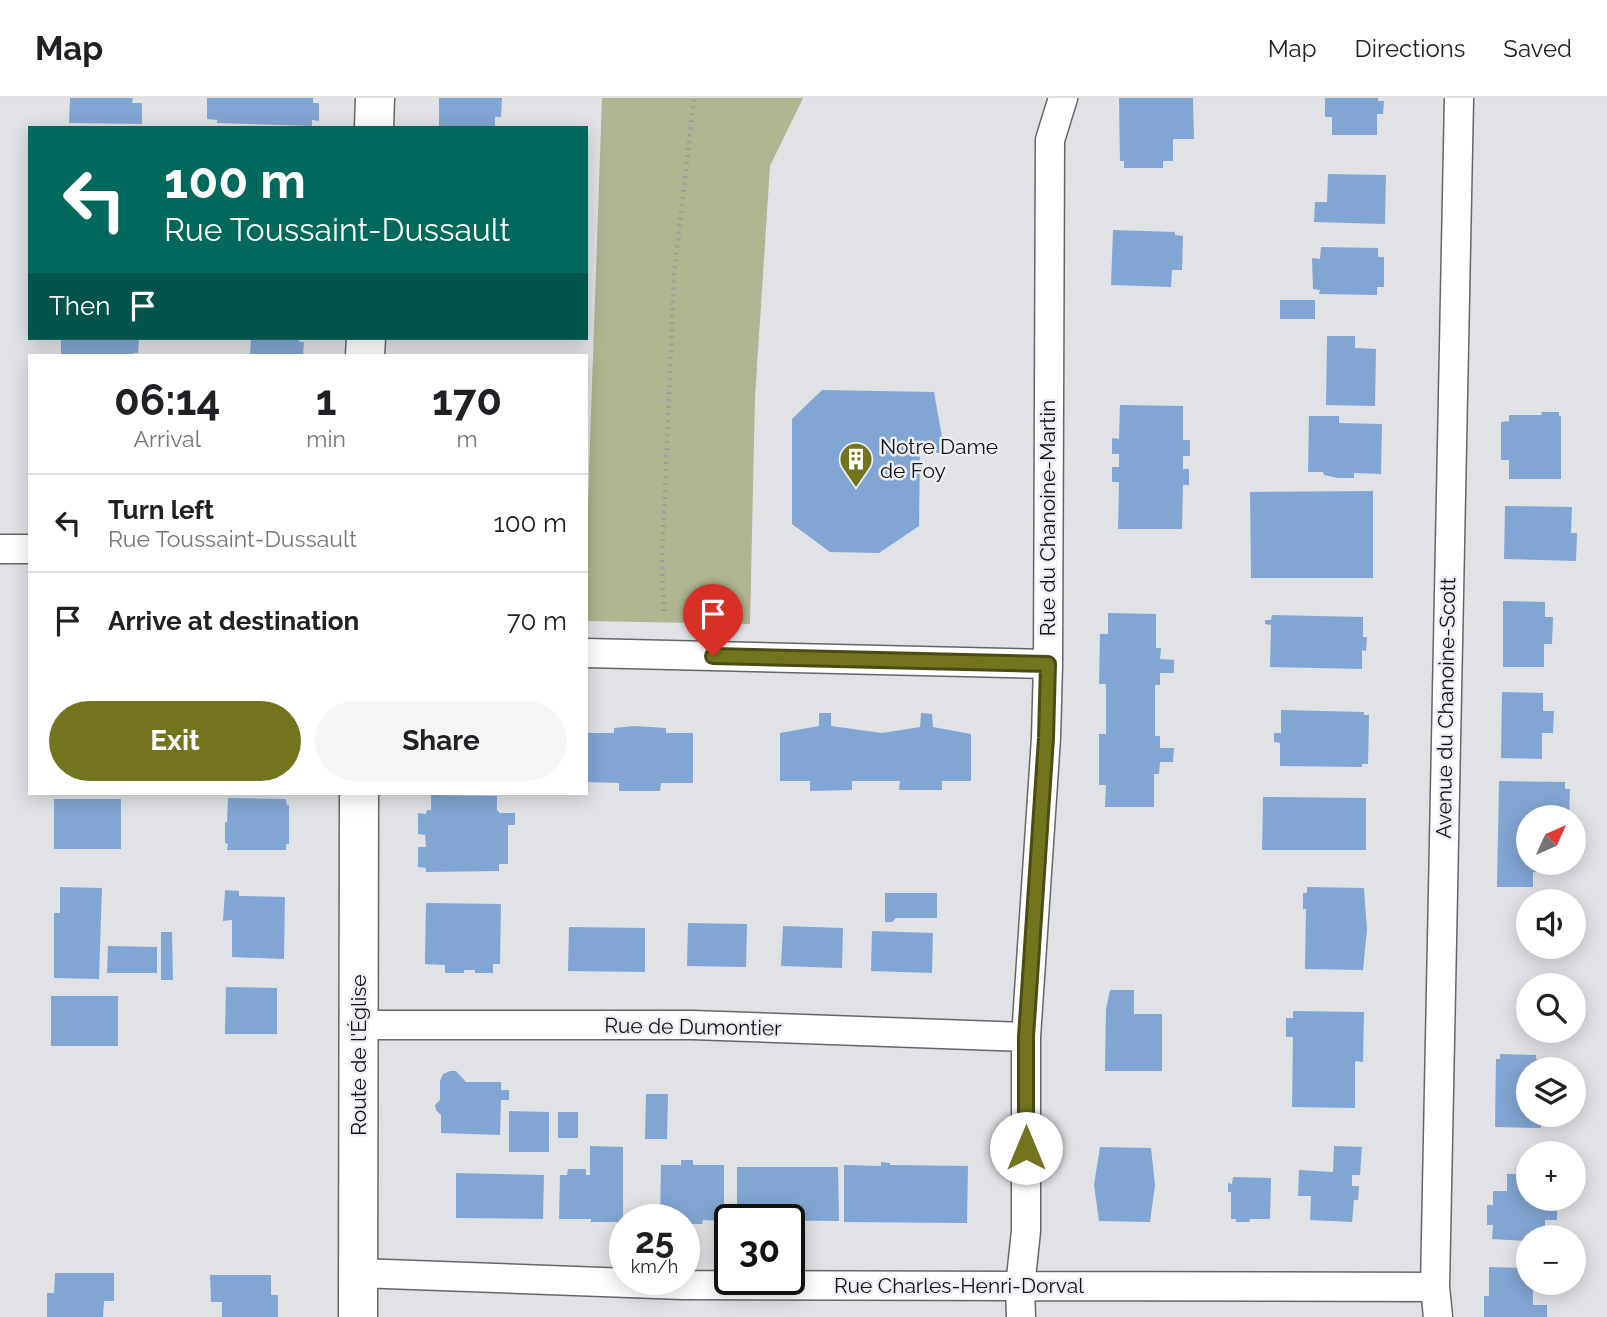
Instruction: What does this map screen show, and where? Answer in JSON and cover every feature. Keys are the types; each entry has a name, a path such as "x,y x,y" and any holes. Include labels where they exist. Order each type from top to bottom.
{"main road":[{"path":"374,126 375,98"},
{"name":"Route de l'Église","path":"358,1317 359,795"}],"street":[{"name":"Rue du Chanoine-Martin","path":"1021,1317 1020,1287 1026,1231 1026,1037 1046,738 1048,664 1050,140 1063,98"},
{"name":"Avenue du Chanoine-Scott","path":"1438,1317 1435,1287 1459,98"},
{"path":"0,549 28,549"},
{"path":"588,653 1048,664"},
{"name":"Rue de Dumontier","path":"359,1025 692,1025 1026,1037"},
{"name":"Rue Charles-Henri-Dorval","path":"358,1273 682,1285 1435,1287"}],"path":[{"path":"664,611 662,562 674,275 694,98"}],"green space":[{"path":"602,98 803,98 770,166 755,397 750,624 588,621 588,500"}],"building":[{"path":"70,98 133,98 132,103 142,103 142,124 69,123"},
{"path":"207,98 313,98 313,103 319,103 319,121 312,120 312,126 217,123 217,120 207,119"},
{"path":"439,98 502,98 501,117 495,117 495,126 439,126"},
{"path":"1119,98 1193,98 1194,139 1173,139 1173,161 1163,161 1163,168 1124,168 1124,161 1120,161"},
{"path":"1325,98 1378,98 1378,101 1384,101 1383,114 1377,114 1377,135 1332,135 1332,117 1325,117"},
{"path":"1328,174 1386,175 1385,224 1314,222 1315,202 1327,202"},
{"path":"1113,230 1175,232 1175,235 1183,236 1182,270 1172,270 1171,287 1111,285"},
{"path":"1321,247 1378,248 1378,257 1384,257 1384,287 1377,287 1377,295 1319,294 1320,290 1313,289 1312,258 1320,259"},
{"path":"1280,300 1315,300 1315,319 1280,319"},
{"path":"1327,336 1355,336 1355,348 1376,349 1375,406 1326,405"},
{"path":"61,340 139,340 138,353 133,354 61,354"},
{"path":"251,340 304,342 303,354 250,354"},
{"name":"Notre Dame de Foy","path":"822,390 934,392 945,454 920,450 919,526 879,553 830,552 792,524 792,419"},
{"path":"1120,405 1183,406 1183,440 1190,440 1190,456 1183,456 1183,469 1189,469 1189,485 1183,485 1182,529 1118,529 1119,482 1112,482 1112,467 1119,467 1119,454 1112,454 1112,438 1119,439"},
{"path":"1541,412 1559,412 1561,416 1561,479 1509,479 1509,460 1501,460 1501,422 1509,421 1509,415 1542,415"},
{"path":"1309,416 1339,416 1339,423 1382,424 1381,474 1354,473 1354,478 1338,478 1324,475 1323,472 1308,472"},
{"path":"1373,491 1373,578 1251,578 1250,492"},
{"path":"1505,506 1572,507 1571,533 1577,533 1576,561 1504,559"},
{"path":"1503,601 1545,602 1545,617 1553,617 1552,644 1544,644 1544,667 1503,667"},
{"path":"1108,613 1156,614 1156,648 1161,648 1160,659 1174,660 1174,673 1160,673 1160,685 1155,685 1155,736 1160,736 1160,748 1174,748 1173,762 1160,762 1159,774 1154,774 1154,807 1105,807 1106,785 1099,785 1099,734 1106,734 1106,684 1099,684 1100,634 1108,634"},
{"path":"1272,615 1363,617 1363,637 1367,637 1366,651 1362,650 1362,669 1270,667 1271,625 1265,624 1265,620 1271,620"},
{"path":"1502,692 1543,693 1543,711 1554,711 1553,733 1542,733 1542,759 1501,758"},
{"path":"1281,710 1364,712 1364,715 1369,715 1368,764 1362,764 1362,767 1280,766 1280,743 1274,742 1274,733 1281,733"},
{"path":"819,713 831,713 831,726 882,733 920,727 921,713 932,714 933,727 971,734 971,781 942,781 942,790 899,790 900,781 852,781 852,790 810,791 810,781 780,781 780,733 819,726"},
{"path":"614,728 666,728 666,733 693,733 693,783 661,783 660,791 619,791 619,783 588,782 588,733 614,733"},
{"path":"1499,781 1565,782 1565,789 1570,789 1569,805 1516,805 1516,875 1533,875 1533,887 1497,887"},
{"path":"431,795 497,796 497,810 500,813 515,813 515,825 508,825 508,864 499,864 499,871 426,872 426,868 418,867 418,847 426,847 425,835 418,834 418,813 426,814 427,810 431,810"},
{"path":"1263,797 1366,798 1366,850 1262,850"},
{"path":"228,798 286,799 289,805 289,844 286,844 286,850 227,850 225,822"},
{"path":"54,799 121,799 121,849 54,849"},
{"path":"60,887 102,888 99,979 54,978 54,913 60,913"},
{"path":"1307,887 1364,888 1367,930 1363,970 1305,969 1306,909 1303,909 1303,893 1307,893"},
{"path":"225,890 239,891 239,896 285,897 284,959 232,957 232,920 223,921"},
{"path":"885,893 937,893 937,918 896,918 892,922 885,922"},
{"path":"426,903 501,904 500,964 493,964 493,973 464,970 464,973 445,973 445,965 425,964"},
{"path":"688,923 747,924 746,967 687,966"},
{"path":"783,926 843,928 842,968 781,966"},
{"path":"569,927 645,928 645,972 568,971"},
{"path":"872,931 933,933 932,973 871,971"},
{"path":"161,932 172,932 173,980 161,980"},
{"path":"108,946 157,947 157,973 107,973"},
{"path":"226,987 277,988 277,1034 225,1034"},
{"path":"1110,990 1134,990 1134,1014 1162,1014 1162,1071 1105,1071 1106,1009"},
{"path":"51,996 118,996 118,1046 51,1046"},
{"path":"1293,1011 1364,1012 1363,1062 1355,1061 1355,1108 1292,1107 1293,1037 1286,1037 1286,1018 1293,1018"},
{"path":"1500,1054 1536,1055 1516,1057 1516,1127 1541,1128 1495,1127 1496,1059 1500,1059"},
{"path":"456,1071 466,1082 501,1082 501,1090 509,1090 509,1100 501,1100 500,1135 441,1133 441,1115 435,1105 440,1100 440,1081 443,1074"},
{"path":"646,1094 668,1094 667,1139 645,1139"},
{"path":"509,1111 549,1112 549,1152 509,1152"},
{"path":"558,1112 578,1112 578,1138 558,1138"},
{"path":"590,1146 623,1147 623,1204 609,1204 609,1222 559,1219 560,1175 567,1175 568,1169 586,1169 586,1175 590,1175"},
{"path":"1334,1146 1362,1147 1360,1175 1352,1175 1352,1186 1359,1186 1358,1200 1354,1200 1352,1222 1310,1220 1311,1196 1298,1196 1299,1170 1333,1172"},
{"path":"1100,1147 1151,1148 1155,1185 1150,1222 1099,1221 1094,1185"},
{"path":"681,1160 693,1160 693,1165 724,1165 724,1204 714,1204 714,1221 703,1220 700,1224 700,1204 660,1204 661,1165 681,1165"},
{"path":"881,1162 890,1165 968,1166 967,1223 844,1222 844,1165 881,1166"},
{"path":"737,1167 838,1167 839,1221 805,1221 805,1204 737,1204"},
{"path":"456,1173 544,1175 543,1219 456,1218"},
{"path":"1507,1174 1516,1174 1516,1211 1557,1211 1557,1220 1545,1220 1545,1225 1516,1225 1516,1240 1492,1239 1493,1225 1487,1225 1487,1205 1493,1205 1493,1191 1507,1191"},
{"path":"1233,1177 1271,1178 1270,1219 1236,1222 1236,1219 1231,1219 1231,1192 1228,1192 1228,1183 1232,1184"},
{"path":"1489,1267 1516,1268 1516,1295 1533,1295 1533,1305 1547,1305 1547,1317 1484,1317 1484,1296 1489,1296"},
{"path":"55,1273 114,1273 114,1301 104,1301 103,1317 47,1317 47,1293 54,1293"},
{"path":"210,1275 271,1275 271,1295 278,1295 278,1317 222,1317 222,1302 211,1302"}],"place":[{"name":"Notre Dame de Foy","path":"856,489"}],"route":[{"path":"713,656 1048,664 1046,738 1026,1037 1026,1148"}]}
